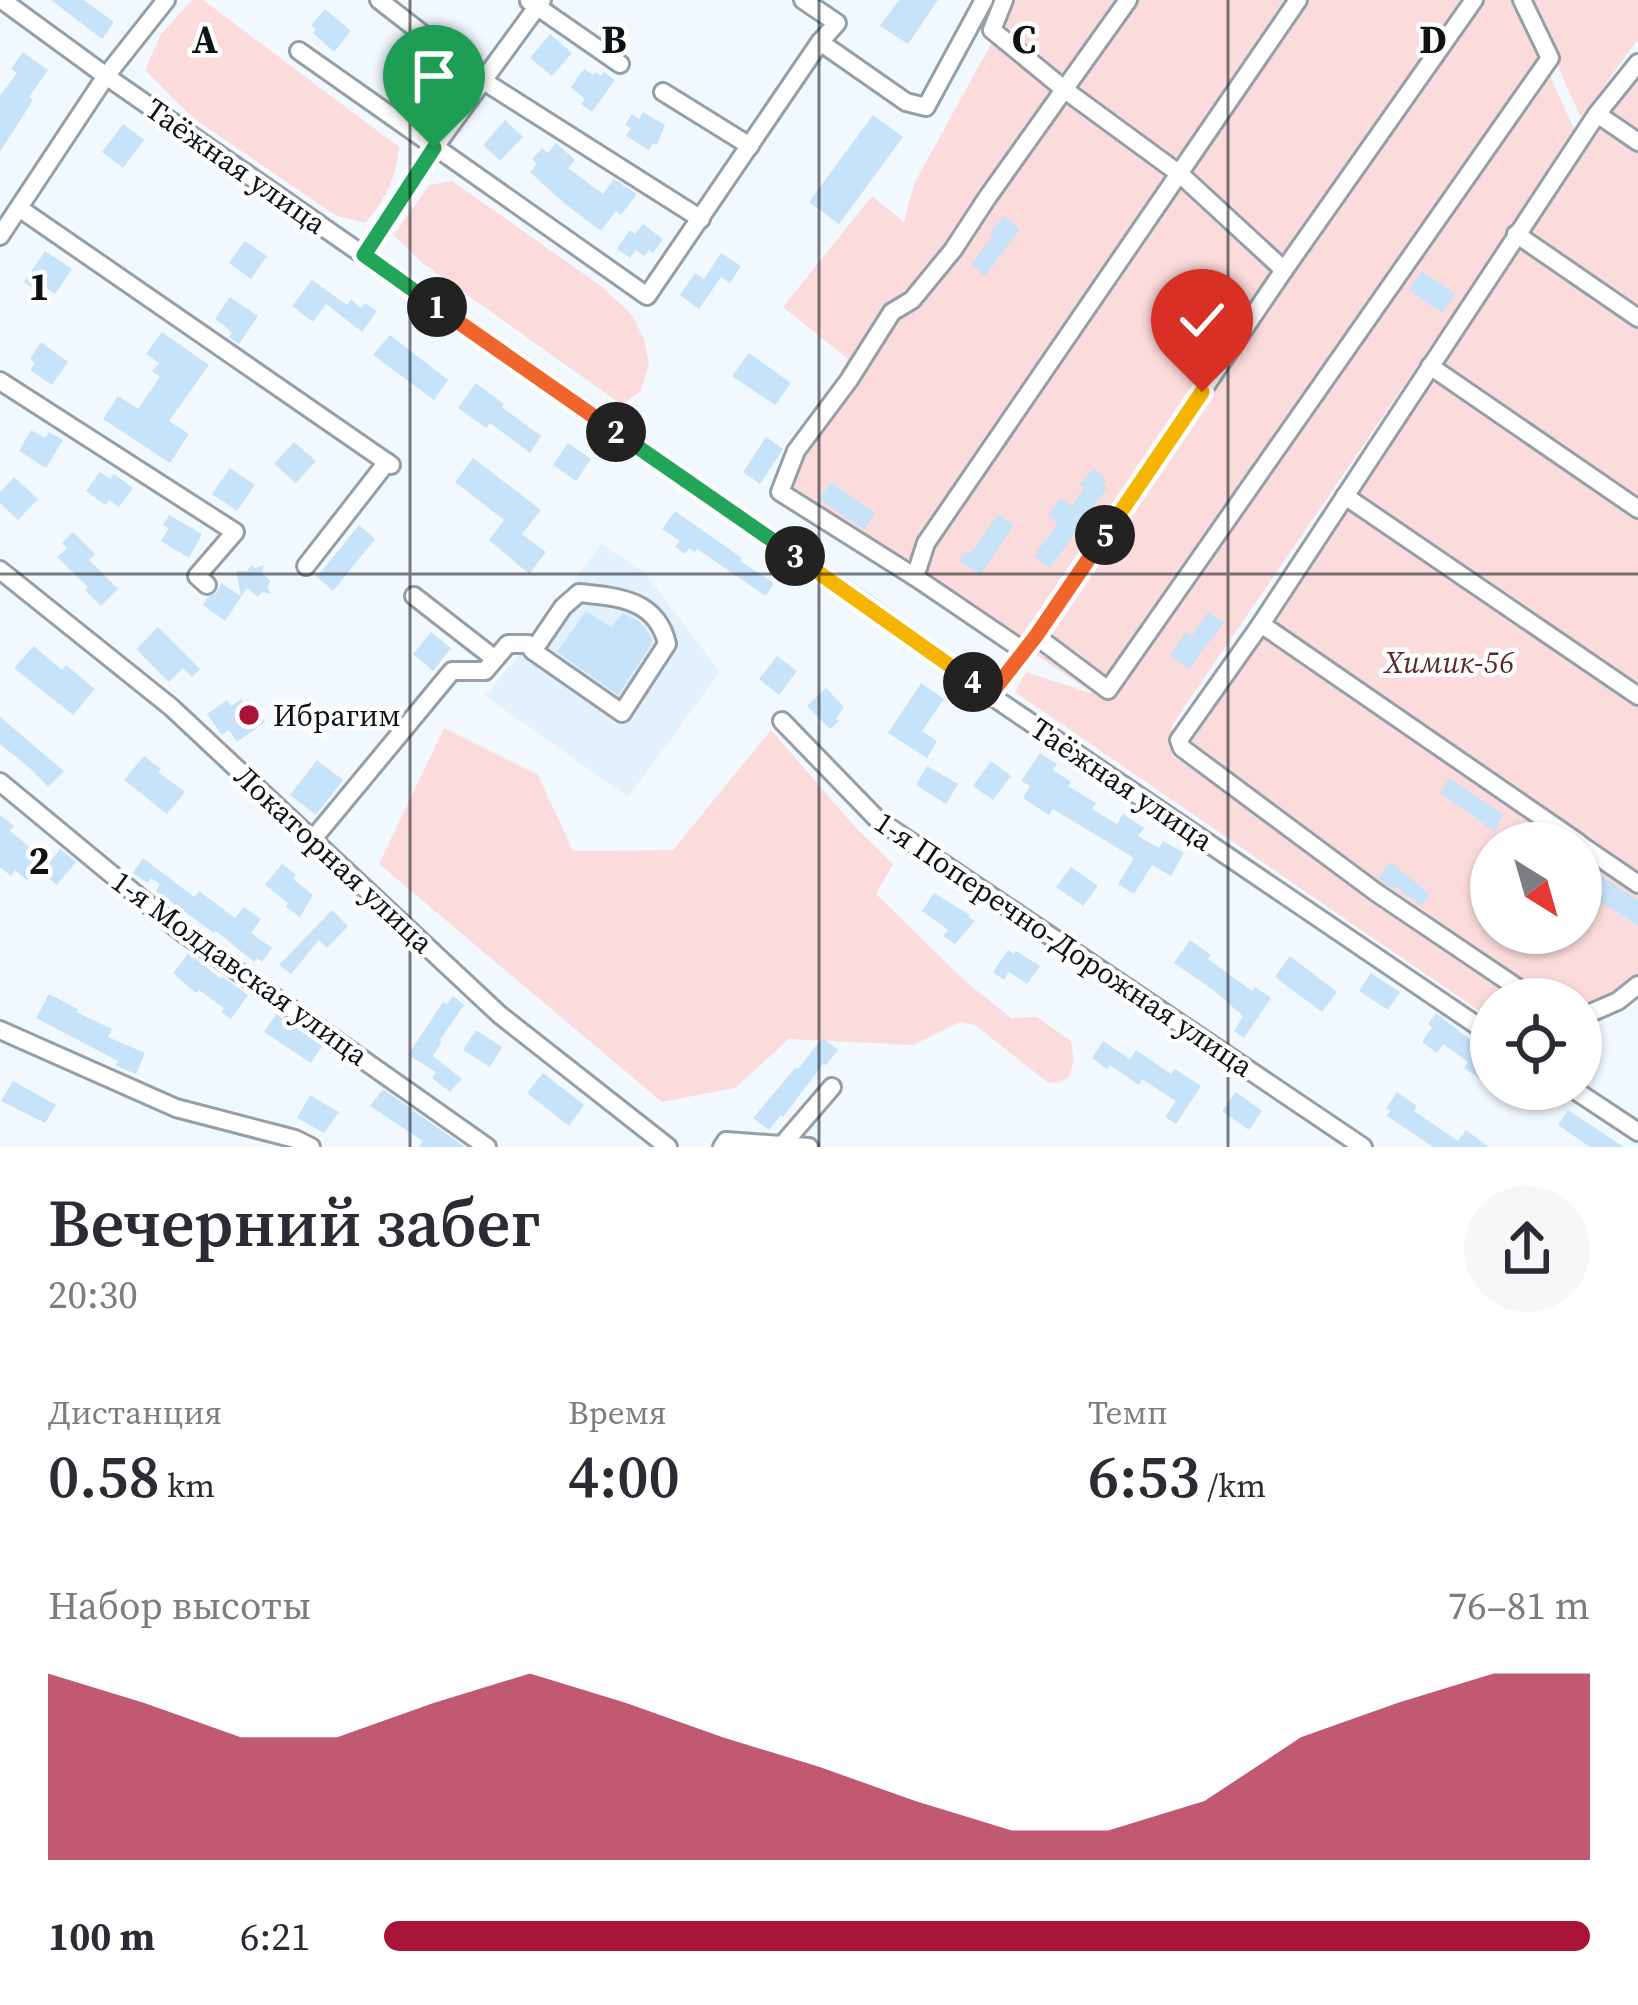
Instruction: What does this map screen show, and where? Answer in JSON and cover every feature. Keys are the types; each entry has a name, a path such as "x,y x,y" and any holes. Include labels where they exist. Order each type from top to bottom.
{"street":[{"name":"Таёжная улица","path":"2,0 990,695 1470,1021"},
{"path":"0,236 106,76 166,0"},
{"path":"379,0 482,80 701,219"},
{"path":"299,51 647,296 837,22 803,0"},
{"path":"820,42 906,102 926,107 984,0"},
{"path":"1004,0 992,30 1181,175 1284,270"},
{"path":"1128,0 953,250 912,300 892,312 796,452 780,492 1108,690 1550,58 1522,0"},
{"path":"915,577 926,543 1298,0"},
{"path":"990,695 1474,0"},
{"path":"364,255 536,2 620,64"},
{"path":"1503,978 1377,893 1182,748 1179,740 1262,624 1597,114 1638,62"},
{"path":"663,92 750,146"},
{"path":"1597,114 1638,142"},
{"path":"19,208 389,464 306,566"},
{"path":"1516,234 1638,318"},
{"path":"1430,366 1638,508"},
{"path":"0,381 235,532 197,576 207,585"},
{"path":"1345,496 1638,696"},
{"name":"Локаторная улица","path":"0,570 171,707 500,1015 668,1147"},
{"path":"313,839 452,670 485,671 508,644 528,644 533,650 622,713 667,644 663,627 644,609 625,598 579,593 533,650"},
{"path":"414,596 496,659"},
{"path":"1262,624 1548,822"},
{"name":"1-я Поперечно-Дорожная улица","path":"782,721 877,819 1363,1147"},
{"name":"1-я Молдавская улица","path":"0,782 179,930 487,1147"},
{"path":"1602,859 1638,884"},
{"path":"1602,1008 1638,986"},
{"path":"0,1030 176,1108 311,1147"},
{"path":"783,1144 832,1087"},
{"path":"1602,1108 1638,1132"},
{"path":"722,1147 726,1142 809,1147"}],"shaded area":[{"path":"601,544 644,572 720,672 628,797 485,696"}],"green space":[{"path":"192,0 203,0 399,147 389,188 365,223 335,215 193,118 145,70 161,34"},
{"name":"Химик-56","path":"1015,0 1516,0 1576,134 1172,725 1173,736 1638,64 1638,976 1602,1006 1602,978 1520,978 1484,954 1602,954 1602,822 1470,822 1470,945 1172,746 1172,755 1488,978 1470,978 1470,1005 1015,692 1026,672 1094,694 781,482 848,359 783,307 872,196 904,222 914,184"},
{"path":"1528,0 1638,0 1638,39 1581,118"},
{"path":"452,181 601,286 632,315 649,363 641,391 622,405 421,262 394,235 429,185"},
{"path":"444,728 538,775 573,851 673,850 771,730 893,864 876,894 966,982 1011,1018 1037,1017 1071,1041 1074,1061 1069,1077 1047,1082 975,1025 960,1022 913,1045 789,1039 735,1088 662,1102 379,864"}],"building":[{"path":"51,0 84,0 114,22 102,39"},
{"path":"899,0 938,0 908,44 880,26"},
{"path":"325,9 351,31 334,52 313,33 316,29 311,25"},
{"path":"550,34 572,53 552,76 530,58"},
{"path":"23,52 48,70 0,152 0,96 17,73 11,69"},
{"path":"584,69 593,75 604,72 615,80 592,112 571,87"},
{"path":"643,112 665,125 657,145 653,143 649,150 626,136 631,128 625,125 632,114 639,119"},
{"path":"873,115 903,137 839,224 809,202"},
{"path":"505,120 523,137 500,161 483,145"},
{"path":"123,124 144,140 123,168 102,152"},
{"path":"556,143 575,160 568,168 603,194 614,179 637,194 601,231 530,172 537,164 532,159 542,148 548,153"},
{"path":"1004,216 1020,229 985,276 971,264"},
{"path":"643,224 663,239 653,253 649,250 644,256 636,250 630,258 617,249 630,230 635,234"},
{"path":"245,241 267,256 251,279 229,263"},
{"path":"45,251 72,269 55,294 40,283 35,290 24,282"},
{"path":"721,253 741,266 730,283 721,277 699,309 680,295 695,273 704,279"},
{"path":"1422,271 1455,294 1442,313 1409,290"},
{"path":"312,280 347,305 351,299 361,308 365,303 377,311 362,332 326,304 313,322 292,306"},
{"path":"230,297 258,316 239,344 215,319"},
{"path":"162,332 209,365 169,421 189,434 170,463 103,419 118,396 138,409 160,377 152,371 159,363 146,354"},
{"path":"390,335 448,380 434,400 373,355"},
{"path":"41,342 68,362 52,385 30,370 35,363 30,359"},
{"path":"749,353 791,383 775,405 732,376"},
{"path":"476,383 541,436 530,453 490,423 486,428 458,408"},
{"path":"31,430 63,440 46,468 19,451"},
{"path":"766,437 783,449 760,484 743,472"},
{"path":"294,442 316,461 296,483 274,464"},
{"path":"568,443 591,459 576,481 553,465"},
{"path":"473,458 541,510 522,534 546,552 529,574 489,540 504,520 455,482"},
{"path":"230,468 255,485 237,511 212,494"},
{"path":"1093,469 1106,480 1107,488 1050,568 1034,556 1058,523 1048,515 1061,498 1071,506"},
{"path":"100,472 110,479 114,474 133,488 119,507 109,500 105,505 86,491"},
{"path":"14,477 38,499 18,520 0,503 0,492"},
{"path":"831,482 875,513 864,530 819,499"},
{"path":"675,511 774,583 766,596 697,549 689,548 685,554 675,547 680,541 662,529"},
{"path":"998,514 1014,525 980,575 959,561 966,552 970,554"},
{"path":"169,515 202,534 189,558 161,541 169,528 163,525"},
{"path":"359,525 375,539 333,591 317,577"},
{"path":"73,532 95,554 89,560 118,589 101,606 57,557"},
{"path":"252,565 264,565 262,573 271,581 267,586 271,594 262,592 258,597 247,588 225,621 203,605 221,583 241,596 236,571 247,571"},
{"path":"586,611 611,627 623,613 640,622 653,642 618,695 557,652"},
{"path":"1208,612 1224,622 1189,669 1170,656"},
{"path":"158,627 200,669 192,677 183,668 169,682 136,649"},
{"path":"431,632 451,648 433,671 413,654"},
{"path":"34,646 95,689 73,715 14,668"},
{"path":"777,656 797,671 779,695 759,679"},
{"path":"921,683 944,699 922,731 937,741 927,758 888,733"},
{"path":"826,688 844,707 830,729 807,706"},
{"path":"241,699 244,703 248,699 265,722 237,742 229,730 222,735 207,714 227,700 231,706"},
{"path":"0,717 64,771 48,787 0,744"},
{"path":"1040,753 1057,764 1053,770 1071,782 1068,786 1096,803 1092,809 1117,824 1123,814 1144,828 1138,836 1159,848 1163,841 1184,853 1171,876 1152,865 1134,894 1118,884 1134,858 1053,809 1049,815 1023,798 1030,786 1021,781"},
{"path":"144,756 185,792 167,814 124,780"},
{"path":"317,760 343,780 316,815 290,795"},
{"path":"991,761 1011,776 993,800 973,786"},
{"path":"927,766 958,784 946,804 916,785"},
{"path":"1449,778 1504,815 1500,822 1481,822 1440,793"},
{"path":"0,815 14,826 10,831 49,863 60,849 76,862 57,885 36,868 27,880 15,870 11,876 0,867"},
{"path":"143,858 194,897 199,891 235,918 244,907 261,919 251,933 272,948 262,962 257,958 254,962 156,891 160,884 151,878 148,883 133,873"},
{"path":"1390,862 1430,894 1421,906 1378,878"},
{"path":"282,864 313,895 300,917 265,885"},
{"path":"1071,867 1098,886 1083,906 1056,887"},
{"path":"1602,876 1638,900 1638,926 1602,903"},
{"path":"934,893 975,921 955,944 943,936 948,930 922,911"},
{"path":"332,910 348,926 327,948 319,940 291,974 279,965"},
{"path":"1190,940 1252,991 1255,987 1271,998 1244,1038 1234,1031 1243,1016 1174,963"},
{"path":"1008,950 1040,966 1027,984 1009,972 1004,980 993,972"},
{"path":"189,953 248,995 231,1019 221,1012 224,1008 173,973"},
{"path":"1290,956 1337,992 1322,1012 1275,977"},
{"path":"1371,973 1400,992 1388,1010 1359,991"},
{"path":"49,994 112,1029 108,1037 145,1053 136,1074 36,1018"},
{"path":"453,996 464,1005 433,1056 462,1079 450,1092 432,1078 436,1072 408,1055 443,1002 447,1004"},
{"path":"1436,1013 1470,1040 1470,1072 1464,1068 1468,1062 1443,1044 1437,1053 1422,1042 1432,1027 1428,1024"},
{"path":"276,1014 322,1046 311,1063 264,1032"},
{"path":"476,1030 502,1047 490,1067 463,1050"},
{"path":"822,1038 838,1050 769,1130 753,1118"},
{"path":"1103,1041 1130,1059 1136,1050 1171,1074 1175,1069 1201,1086 1176,1124 1165,1117 1176,1101 1142,1079 1139,1085 1092,1058"},
{"path":"543,1073 584,1105 569,1126 527,1093"},
{"path":"13,1081 56,1105 45,1123 1,1101"},
{"path":"383,1089 465,1147 419,1147 423,1141 370,1106"},
{"path":"1236,1092 1262,1111 1249,1130 1222,1111"},
{"path":"1397,1092 1417,1106 1414,1111 1458,1141 1466,1130 1489,1147 1433,1147 1387,1116 1391,1110 1386,1109"},
{"path":"310,1095 339,1112 324,1133 297,1118"},
{"path":"1568,1110 1624,1147 1590,1147 1558,1125"}],"place":[{"name":"Ибрагим","path":"249,715"}],"route":[{"path":"434,148 364,255 990,695 1036,636 1202,392"}]}
